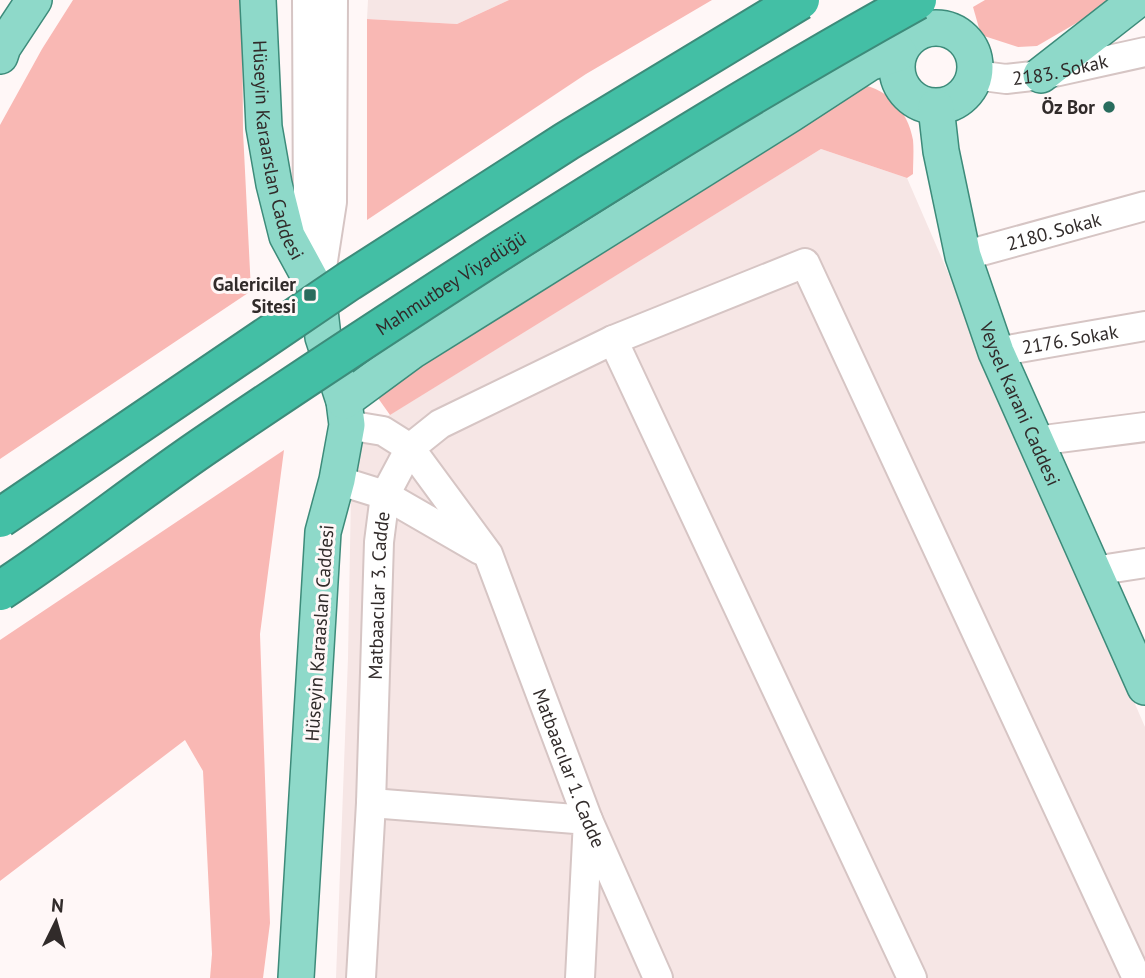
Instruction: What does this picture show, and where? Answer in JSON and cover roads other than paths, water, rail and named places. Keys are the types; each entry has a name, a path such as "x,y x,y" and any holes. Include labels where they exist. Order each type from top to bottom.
{"highway":[{"path":"0,518 349,281 567,141 800,0"},
{"name":"Mahmutbey Viyadüğü","path":"0,592 207,443 647,157 821,53 923,10"}],"main road":[{"path":"1,45 34,0"},
{"name":"Hüseyin Karaarslan Caddesi","path":"258,0 264,127 274,184 287,236 318,292"},
{"path":"1041,75 1137,0"},
{"path":"923,10 939,28 963,39 975,62 975,75 970,88 961,98 936,107 923,105 912,99 903,89 896,65 905,42 915,34 923,10"},
{"path":"345,413 412,351 869,63 899,53"},
{"name":"Veysel Karani Caddesi","path":"936,107 941,151 963,257 996,352 1145,687"},
{"name":"Hüseyin Karaaslan Caddesi","path":"296,978 323,532 337,480 345,413 323,337 318,292"}],"street":[{"path":"307,0 308,227 318,292"},
{"path":"318,292 332,202 333,0"},
{"name":"2183. Sokak","path":"975,75 1006,79 1041,75 1145,52"},
{"name":"2180. Sokak","path":"963,257 1145,206"},
{"name":"Matbaacılar 3. Cadde","path":"361,978 379,542 385,495 411,449 440,424 613,340 805,263 1137,978"},
{"name":"2176. Sokak","path":"996,352 1145,326"},
{"path":"613,340 912,978"},
{"name":"Matbaacılar 1. Cadde","path":"345,413 383,431 411,449 488,554 587,820 658,978"},
{"path":"1036,441 1145,427"},
{"path":"337,480 385,495 488,554"},
{"path":"1094,571 1145,563"},
{"path":"370,803 587,820 580,978"}],"place":[{"name":"Öz Bor","path":"1109,107"},
{"name":"Galericiler Sitesi","path":"310,295"}]}
